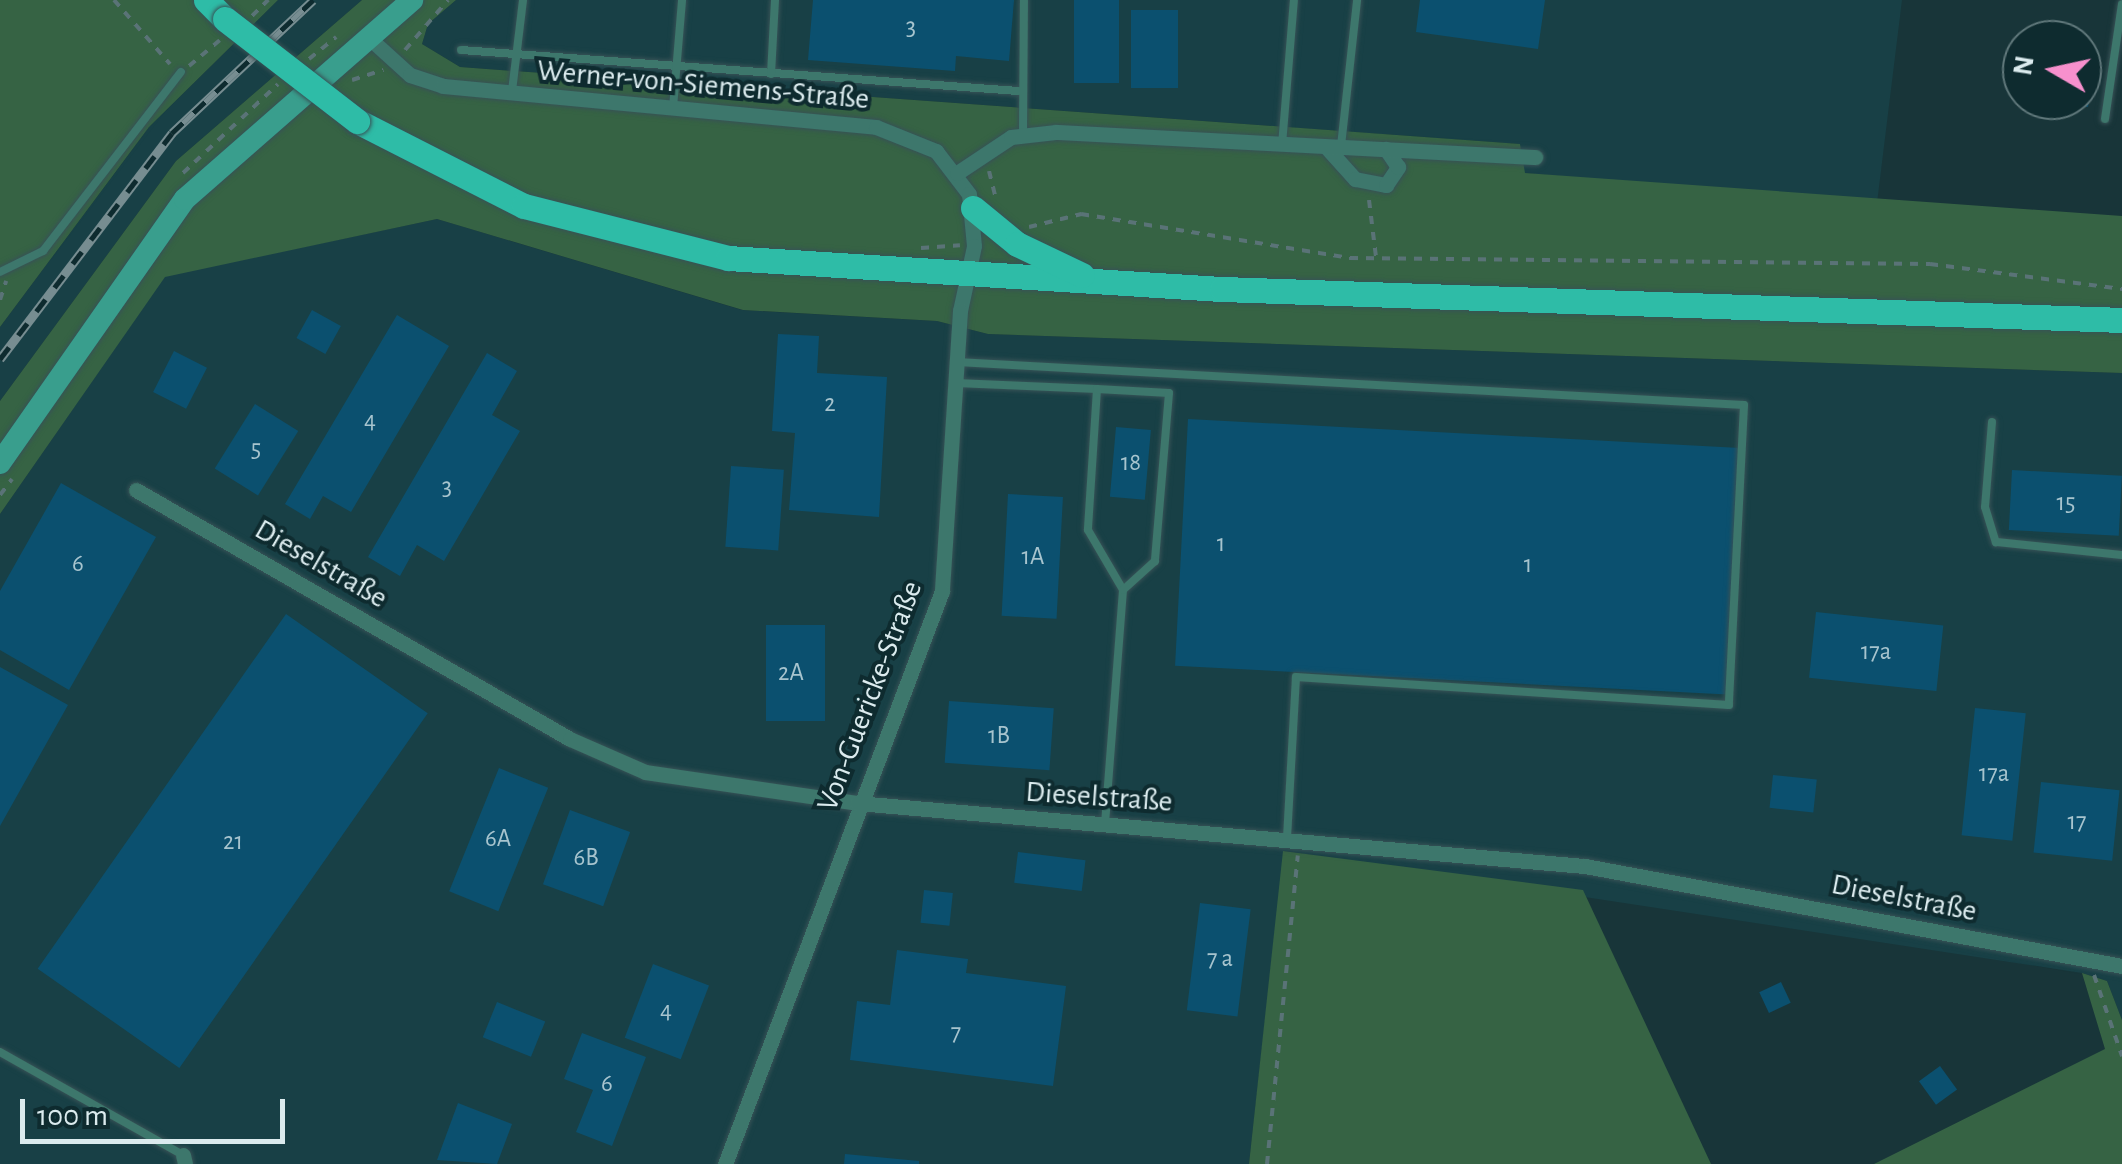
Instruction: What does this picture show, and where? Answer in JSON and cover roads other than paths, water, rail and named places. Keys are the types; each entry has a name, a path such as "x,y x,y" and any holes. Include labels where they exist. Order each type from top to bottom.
{"main road":[{"path":"206,0 357,121 495,194 632,239 781,264 1100,283 2122,320"},
{"path":"11,463 184,199 412,0"},
{"path":"973,208 1014,242 1100,283"}],"street":[{"name":"Werner-von-Siemens-Straße","path":"367,36 393,61 427,82 512,95 863,124 928,146 957,172"},
{"path":"957,172 977,156 1024,134 1535,157"},
{"path":"1334,147 1355,179 1386,185 1396,178 1386,149"},
{"name":"Von-Guericke-Straße","path":"725,1164 946,573 957,362 974,246 973,208 957,172"},
{"name":"Dieselstraße","path":"136,490 618,763 857,803 1585,866 2122,966"}],"lane":[{"path":"512,95 523,0"},
{"path":"674,108 682,0"},
{"path":"772,74 776,0"},
{"path":"1024,0 1018,92 1024,134"},
{"path":"1282,146 1294,0"},
{"path":"1334,147 1357,0"},
{"path":"2105,120 2122,4"},
{"path":"461,50 1018,92"},
{"path":"4,272 43,251 181,72"},
{"path":"957,362 1744,405 1729,705 1296,677 1292,839"},
{"path":"956,383 1169,393 1155,561 1123,590"},
{"path":"1097,389 1088,530 1123,590 1105,826"},
{"path":"1992,422 1986,507 1996,542 2122,555"},
{"path":"0,1052 184,1159"}],"railway":[{"path":"0,359 172,133 313,0"}]}
